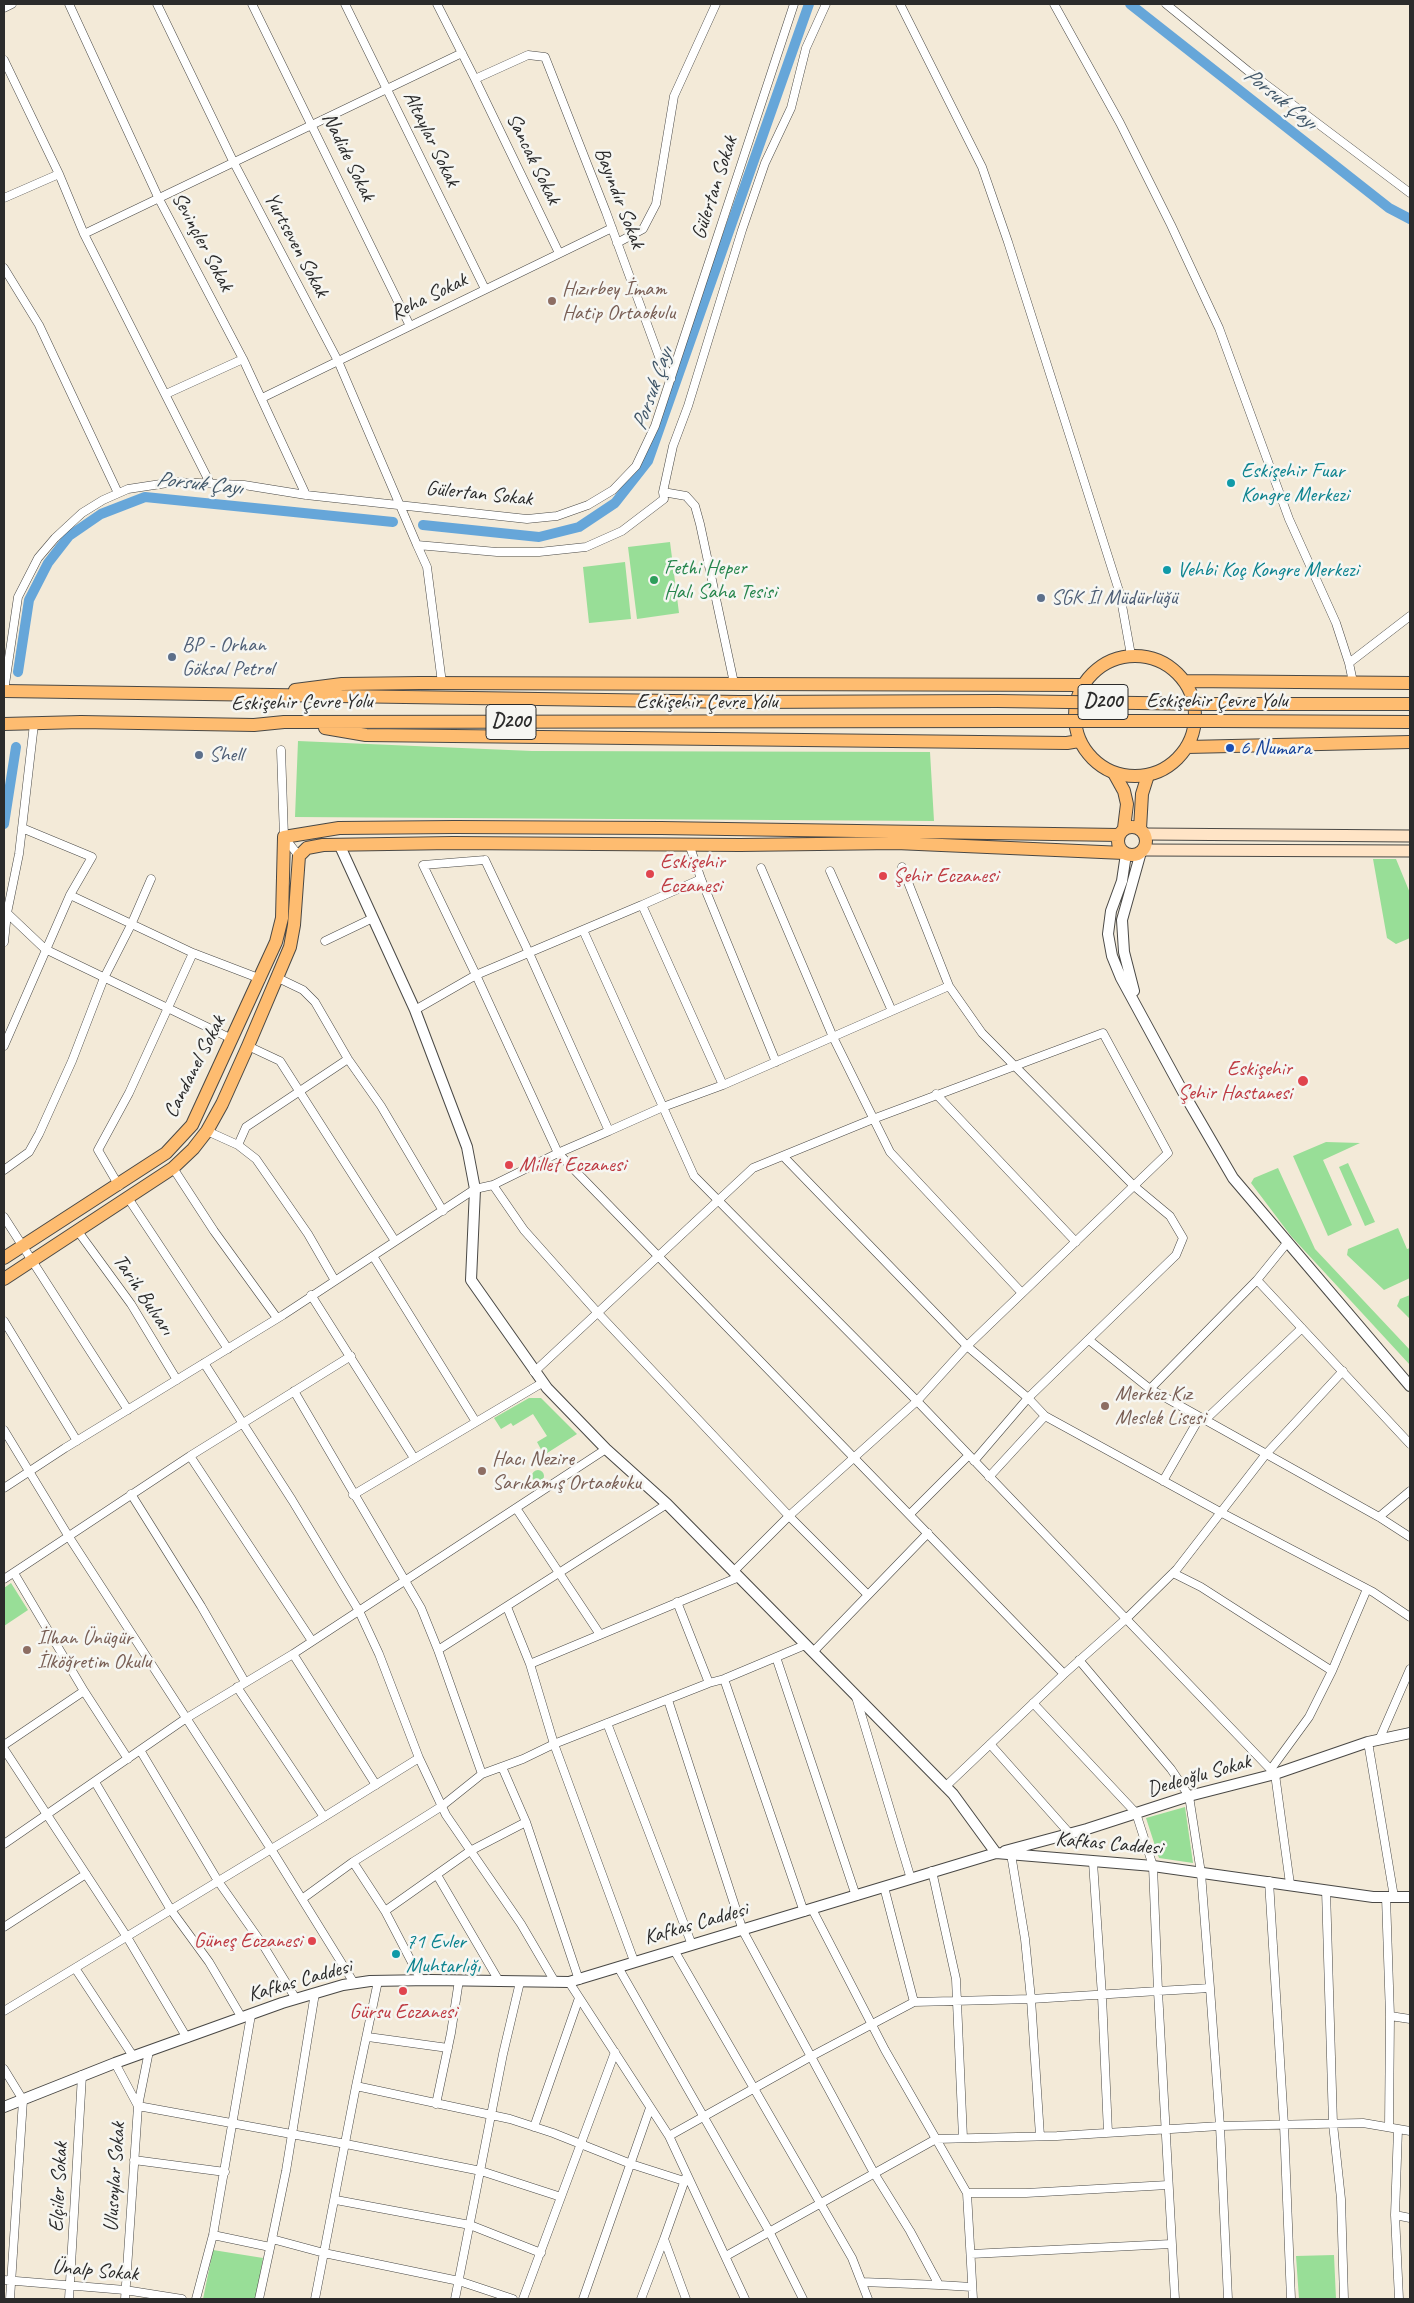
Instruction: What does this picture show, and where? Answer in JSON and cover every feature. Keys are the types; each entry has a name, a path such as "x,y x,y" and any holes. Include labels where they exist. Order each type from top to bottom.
{"main road":[{"path":"1130,655 1151,657 1170,666 1185,681 1192,697 1195,714 1193,731 1186,747 1176,760 1164,769 1148,775 1131,776 1114,772 1094,760 1080,741 1074,722 1075,703 1082,685 1095,670 1112,660 1130,655"},
{"path":"1185,681 1410,683"},
{"path":"248,696 342,684 734,683 1082,685"},
{"name":"Eskişehir Çevre Yolu","path":"4,691 739,702 998,701 1410,704"},
{"name":"Eskişehir Çevre Yolu","path":"4,724 81,722 254,725 284,722 1216,720 1410,722"},
{"path":"284,722 366,734 1067,743 1080,741"},
{"path":"1186,747 1410,742"},
{"path":"1114,772 1124,791 1127,804 1118,847 1125,853"},
{"path":"1142,851 1146,842 1142,832 1142,794 1148,775"},
{"path":"284,837 339,828 661,828 1121,832 1132,826 1142,832 1410,836"},
{"name":"Candanel Sokak","path":"4,1258 23,1244 119,1186 166,1153 192,1125 261,979 276,942 282,918 284,837"},
{"path":"4,1279 173,1168 193,1149 207,1131 222,1104 278,978 290,946 294,925 299,856 307,848 339,844 896,843 1125,853 1133,855 1142,851 1410,852"}],"street":[{"path":"4,8 12,4"},
{"name":"Sevinçler Sokak","path":"69,4 159,199 243,359 306,494"},
{"name":"Yurtseven Sokak","path":"157,4 233,161 338,361 401,504 427,567 442,683"},
{"name":"Nadide Sokak","path":"252,4 410,326"},
{"name":"Altaylar Sokak","path":"345,4 486,289"},
{"name":"Sancak Sokak","path":"437,4 559,253"},
{"path":"617,243 643,229 656,204 674,96 716,4"},
{"name":"Gülertan Sokak","path":"4,691 18,597 38,558 55,538 82,514 103,500 118,494 148,485 174,482 244,485 306,494 526,519 557,516 588,505 613,490 636,466 655,426 794,4"},
{"path":"417,545 497,552 539,552 586,547 622,531 664,499 663,492 673,446 688,406 742,230 765,162 791,108 806,48 826,4"},
{"path":"900,4 982,167 1008,242 1120,594 1130,655"},
{"path":"1054,4 1120,123 1171,225 1219,328 1289,519 1336,622 1349,663 1352,682"},
{"path":"1166,4 1248,71 1410,193"},
{"path":"84,234 159,199 233,161 462,54"},
{"name":"Bayındır Sokak","path":"475,79 528,54 545,57 612,228 661,362 671,380"},
{"path":"4,60 59,174 84,234 210,483"},
{"path":"4,198 59,174"},
{"name":"Reha Sokak","path":"262,398 612,228"},
{"path":"4,268 39,325 118,494"},
{"path":"166,394 243,359"},
{"path":"663,492 686,496 694,506 700,524 734,683"},
{"path":"1349,663 1410,616"},
{"path":"4,942 7,913 22,828 34,724"},
{"name":"Candanel Sokak","path":"281,750 284,837"},
{"path":"4,1046 70,895 92,857 22,828"},
{"path":"284,837 299,856"},
{"path":"339,844 415,1010 438,1066 467,1147 475,1189 471,1280 542,1383 606,1449 667,1504 945,1787 996,1853"},
{"path":"689,844 701,879 776,1062"},
{"path":"1142,851 1122,920 1124,952 1132,987 1147,1022"},
{"path":"1125,853 1122,881 1111,911 1108,934 1112,956 1121,978 1228,1170 1287,1244 1410,1386"},
{"path":"609,1131 529,953 484,860 423,865 558,1153 1064,1674"},
{"path":"902,867 949,986 982,1033 1134,1186 1170,1216 1183,1238 1176,1255 1028,1398 971,1458 910,1514"},
{"path":"761,868 833,1037 890,1152 1022,1293"},
{"path":"830,871 892,1011"},
{"path":"4,1170 29,1152 39,1134 72,1061 104,978 131,925 151,879"},
{"path":"415,1010 476,976 701,879"},
{"path":"70,895 193,953 261,979"},
{"path":"642,905 723,1085"},
{"path":"7,913 45,949 232,1039"},
{"path":"325,940 373,918"},
{"path":"583,930 694,1176 719,1199 917,1401 1273,1772 1290,1884"},
{"path":"119,1186 98,1150 129,1093 193,953"},
{"path":"278,978 303,990 315,1002 348,1059 381,1106 443,1211"},
{"path":"4,1488 277,1318 334,1279 373,1256 475,1189 493,1185 558,1153 663,1107 723,1085 949,986"},
{"path":"530,1664 599,1633 677,1602 736,1574 789,1516 856,1458 917,1401 968,1346 1168,1153 1103,1032 936,1094 753,1168 534,1372"},
{"path":"248,1046 280,1061 395,1241"},
{"path":"238,1145 246,1127 348,1059"},
{"path":"936,1094 1076,1242"},
{"path":"207,1131 238,1145 256,1159 308,1234 334,1279"},
{"path":"783,1156 968,1346 1028,1398 1045,1416 1222,1513 1367,1589 1410,1617"},
{"path":"173,1168 214,1231 277,1318"},
{"path":"493,1185 524,1230 598,1312 789,1516 868,1595"},
{"path":"128,1198 228,1349"},
{"path":"4,1217 128,1410"},
{"name":"Tarih Bulvarı","path":"77,1230 131,1304 177,1380"},
{"path":"1150,1388 1257,1280 1287,1244"},
{"path":"373,1256 476,1422"},
{"path":"1257,1280 1410,1444"},
{"path":"312,1295 414,1458"},
{"path":"4,1321 77,1441"},
{"path":"1163,1481 1203,1418 1302,1328"},
{"path":"1089,1340 1150,1388 1379,1517 1410,1537"},
{"path":"4,1579 190,1456 351,1356"},
{"path":"204,1363 359,1611 379,1654 419,1758 442,1806 470,1851 521,1924 555,1982"},
{"path":"945,1787 1173,1573 1222,1513 1266,1454 1343,1371"},
{"path":"353,1495 542,1383"},
{"path":"294,1391 353,1495 406,1579 421,1608 482,1774"},
{"path":"989,1477 1045,1416"},
{"path":"4,1430 69,1537 184,1718 271,1849 354,1983"},
{"path":"4,1844 184,1718 312,1642 606,1449"},
{"path":"190,1456 312,1642"},
{"path":"1379,1517 1410,1491"},
{"path":"131,1494 201,1606 245,1682"},
{"path":"438,1650 560,1574 667,1504"},
{"path":"516,1508 599,1633"},
{"path":"302,1900 353,1862 442,1806 482,1774 776,1657 809,1649 868,1595 928,1533"},
{"path":"14,1573 84,1691 128,1759"},
{"path":"1173,1573 1201,1587 1332,1671"},
{"path":"1273,1772 1309,1717 1332,1671 1367,1589"},
{"path":"677,1602 709,1683"},
{"path":"507,1607 530,1664 554,1744 634,1961"},
{"path":"293,1654 376,1785"},
{"path":"776,1657 856,1896"},
{"path":"1079,1660 1171,1769 1189,1796 1201,1873 1210,1988 1220,2126 1228,2299"},
{"path":"1379,1740 1410,1669"},
{"path":"724,1679 808,1910 967,2193 973,2299"},
{"path":"237,1687 324,1817"},
{"path":"4,1745 84,1691"},
{"path":"856,1696 911,1879"},
{"path":"668,1700 743,1931 874,2173 910,2231 939,2285"},
{"path":"1033,1703 1136,1813 1153,1866 1175,2299"},
{"path":"608,1723 692,1945"},
{"name":"Dedeoğlu Sokak","path":"996,1853 1070,1834 1368,1742 1410,1733"},
{"path":"1368,1742 1390,1897 1389,2127"},
{"path":"990,1744 1070,1834"},
{"path":"4,1749 127,1937 187,2038"},
{"path":"140,1750 218,1881 263,1945 296,1999"},
{"path":"4,2011 419,1758"},
{"path":"502,1767 526,1822 579,1998 669,2136 686,2177 726,2256 745,2299"},
{"path":"95,1782 171,1910 247,2016 233,2125 213,2236 196,2299"},
{"path":"386,1911 470,1851 501,1833 526,1822"},
{"name":"Kafkas Caddesi","path":"4,2106 133,2056 296,1999 354,1983 421,1980 574,1981 634,1961 743,1931 932,1871 996,1853 1153,1866 1326,1890 1390,1897 1410,1897"},
{"path":"1012,1854 1031,1999 1040,2136"},
{"path":"353,1862 386,1911 421,1980"},
{"path":"1093,1862 1102,1996 1108,2133"},
{"path":"932,1871 956,1979 963,2138"},
{"path":"4,1927 86,1874"},
{"path":"437,1875 499,1981"},
{"path":"1269,1881 1284,2125 1291,2299"},
{"path":"884,1887 914,2002"},
{"path":"1326,1890 1333,2124 1341,2199 1344,2299"},
{"path":"674,1950 755,2087 852,2258 868,2299"},
{"path":"618,1967 769,2231 803,2299"},
{"path":"75,1968 133,2056"},
{"path":"436,2104 448,2048 459,1980"},
{"path":"316,2299 356,2086 368,2037 378,1981"},
{"path":"455,2299 491,2115 520,1982"},
{"path":"669,2136 755,2087 914,2002 1102,1996 1210,1988"},
{"path":"259,2299 292,2134 316,1993"},
{"path":"534,2127 579,1998"},
{"path":"1390,2016 1410,2019"},
{"path":"368,2037 448,2048"},
{"path":"149,2051 138,2106 481,2171 560,2197"},
{"path":"523,2299 615,2052"},
{"name":"Ulusoylar Sokak","path":"115,2063 138,2106 125,2299"},
{"path":"4,2070 23,2100 7,2281 10,2299"},
{"name":"Elçiler Sokak","path":"70,2299 82,2076"},
{"path":"356,2086 491,2115 534,2127 632,2164 686,2177"},
{"path":"583,2299 632,2164 650,2108"},
{"path":"726,2256 936,2139 1108,2133 1220,2126 1363,2123 1410,2131"},
{"path":"1398,2129 1395,2215 1399,2299"},
{"path":"134,2160 224,2172"},
{"path":"641,2299 686,2177"},
{"path":"967,2193 1026,2193 1168,2185"},
{"path":"336,2200 470,2225 541,2253"},
{"path":"1395,2215 1410,2218"},
{"path":"213,2236 271,2243 459,2281 513,2299"},
{"path":"664,2239 686,2299"},
{"path":"971,2254 1171,2244"},
{"name":"Ünalp Sokak","path":"7,2281 125,2290 182,2299"},
{"path":"862,2282 972,2287"}],"green space":[{"name":"Fethi Heper Halı Saha Tesisi","path":"670,542 679,613 637,619 628,547"},
{"path":"625,562 631,619 589,623 583,567"},
{"path":"298,741 532,751 930,752 934,821 295,817"},
{"path":"1373,859 1396,859 1410,893 1410,938 1396,944 1387,938"},
{"path":"1326,1142 1360,1143 1323,1160 1352,1225 1328,1236 1293,1156"},
{"path":"1348,1163 1375,1222 1365,1226 1339,1167"},
{"path":"1278,1168 1315,1249 1410,1350 1410,1365 1291,1236 1251,1183 1254,1178"},
{"path":"1398,1228 1407,1249 1410,1248 1410,1278 1384,1290 1347,1255 1348,1249"},
{"path":"1410,1295 1410,1319 1397,1306 1400,1299"},
{"path":"529,1398 541,1398 577,1434 544,1455 537,1442 547,1436 533,1414 513,1426 511,1423 501,1429 494,1418"},
{"path":"538,1470 544,1476 538,1482 532,1476"},
{"path":"11,1583 28,1610 4,1626 4,1588"},
{"path":"1185,1807 1193,1863 1159,1858 1146,1818"},
{"path":"213,2250 263,2258 256,2299 203,2299"},
{"path":"1334,2255 1336,2299 1299,2299 1296,2256"}],"waterway":[{"name":"Porsuk Çayı","path":"423,525 539,537 579,527 615,503 648,461 809,4"},
{"name":"Porsuk Çayı","path":"1130,4 1389,208 1410,219"},
{"name":"Porsuk Çayı","path":"18,672 29,600 48,563 69,536 101,514 145,497 393,522"},
{"path":"4,824 16,747"}],"place":[{"name":"Hızırbey İmam Hatip Ortaokulu","path":"552,301"},
{"name":"Eskişehir Fuar Kongre Merkezi","path":"1231,483"},
{"name":"Vehbi Koç Kongre Merkezi","path":"1167,570"},
{"name":"Fethi Heper Halı Saha Tesisi","path":"654,580"},
{"name":"SGK İl Müdürlüğü","path":"1041,598"},
{"name":"BP - Orhan Göksal Petrol","path":"172,657"},
{"name":"6 Numara","path":"1230,748"},
{"name":"Shell","path":"199,755"},
{"name":"Eskişehir Eczanesi","path":"650,874"},
{"name":"Şehir Eczanesi","path":"883,876"},
{"name":"Eskişehir Şehir Hastanesi","path":"1303,1081"},
{"name":"Millet Eczanesi","path":"509,1165"},
{"name":"Merkez Kız Meslek Lisesi","path":"1105,1406"},
{"name":"Hacı Nezire Sarıkamış Ortaokuku","path":"482,1471"},
{"name":"İlhan Ünügür İlköğretim Okulu","path":"27,1650"},
{"name":"Güneş Eczanesi","path":"312,1941"},
{"name":"71 Evler Muhtarlığı","path":"396,1954"},
{"name":"Gürsu Eczanesi","path":"403,1991"}]}
